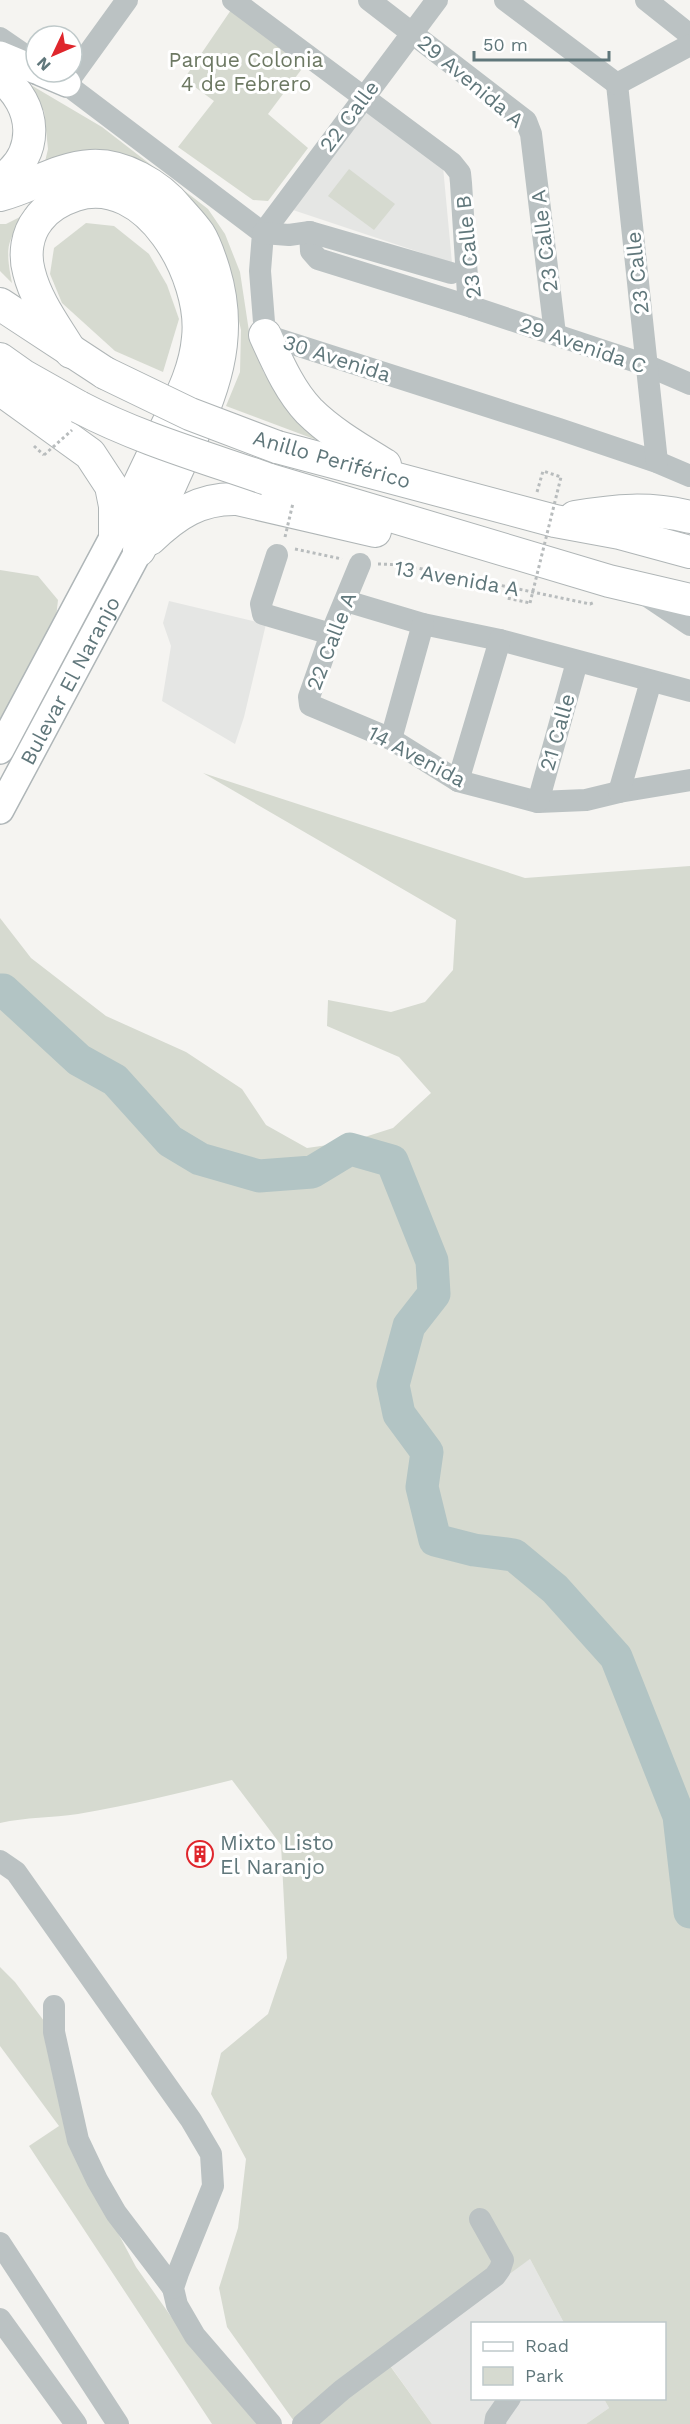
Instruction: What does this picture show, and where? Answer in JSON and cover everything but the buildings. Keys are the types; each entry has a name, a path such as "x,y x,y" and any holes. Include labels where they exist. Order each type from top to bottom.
{"highway":[{"path":"0,77 16,93 28,112 30,123 28,145 24,155 11,173 0,181"},
{"path":"0,195 66,169 93,166 135,175 175,205 199,233 208,252 221,296 224,318 221,353 208,402 151,528 120,554"},
{"path":"71,352 43,306 31,278 27,259 29,237 41,215 58,201 94,191 136,205 150,216 174,245 192,283 199,319 196,352 188,381 120,554"},
{"name":"Anillo Periférico","path":"0,304 105,373 190,414 277,447 555,521 620,532 690,552"},
{"path":"265,335 280,367 309,411 353,446 420,484"},
{"name":"Anillo Periférico","path":"0,359 24,376 100,418 164,443 267,478 537,559 633,587 690,600"},
{"path":"0,389 90,454 111,486 116,506 120,554"},
{"path":"120,554 188,508 211,500 231,499 458,550 537,559"},
{"path":"555,521 621,509 690,517"}],"main road":[{"path":"0,54 24,65"},
{"name":"Bulevar El Naranjo","path":"0,750 120,554"},
{"name":"Bulevar El Naranjo","path":"0,810 120,554"}],"street":[{"path":"233,0 364,96"},
{"name":"29 Avenida A","path":"369,0 526,121 533,148"},
{"name":"22 Calle","path":"263,233 437,0"},
{"path":"506,0 618,84 690,45"},
{"path":"646,0 690,35"},
{"path":"84,48 124,1"},
{"path":"0,38 24,55"},
{"path":"66,84 263,233 289,235 310,232 451,273"},
{"name":"23 Calle","path":"618,84 657,462"},
{"name":"23 Calle B","path":"364,96 452,163 460,173 468,294 474,308"},
{"name":"23 Calle A","path":"533,148 555,334"},
{"name":"29 Avenida C","path":"310,232 311,251 318,259 555,334 646,365 690,384"},
{"name":"30 Avenida","path":"263,233 260,271 265,335 657,462 690,476"},
{"path":"283,546 261,604 261,610 268,617 331,634"},
{"name":"22 Calle A","path":"322,711 310,705 309,697 331,634 360,564"},
{"path":"633,587 690,624"},
{"path":"346,601 423,624 500,640 690,691"},
{"path":"391,739 423,624"},
{"path":"458,781 500,640"},
{"name":"21 Calle","path":"538,802 576,662"},
{"path":"619,792 651,681"},
{"name":"14 Avenida","path":"322,711 391,739 458,781 538,802 586,800 690,780"},
{"path":"0,1861 15,1872 191,2120 211,2154 213,2186 173,2288"},
{"path":"54,2007 54,2031 78,2140 97,2180 116,2213 173,2288 177,2305 195,2336 271,2424"},
{"path":"303,2424 342,2390 495,2276 503,2260 480,2219"},
{"path":"0,2243 118,2424"},
{"path":"0,2319 66,2420"},
{"path":"495,2424 496,2418 509,2400"}],"path":[{"path":"509,587 507,598 530,603 561,477 543,471"},
{"path":"283,546 293,503"},
{"name":"13 Avenida A","path":"283,546 360,564 403,565 590,604 633,587"}],"shaded area":[{"path":"361,102 443,167 452,263 281,206"},
{"path":"169,601 266,624 244,717 235,744 162,701 171,646 163,623"},
{"path":"530,2259 563,2322 471,2322 471,2400 605,2400 609,2408 586,2424 432,2424 379,2350"}],"green space":[{"name":"Parque Colonia 4 de Febrero","path":"233,7 307,62 268,114 308,148 268,201 253,200 178,147 214,101 184,79"},
{"path":"19,78 24,81 24,84 29,84 102,127 208,209 225,234 240,272 250,338 264,373 298,417 338,448 226,406 240,372 241,330 225,258 44,166 48,149 44,111"},
{"path":"349,169 395,204 374,230 328,196"},
{"path":"30,212 16,229 9,244 8,261 12,283 0,271 0,224 6,224"},
{"path":"86,223 114,226 149,254 167,285 179,319 163,372 115,351 62,303 50,274 54,248"},
{"path":"0,570 38,576 58,600 53,644 0,763"},
{"path":"203,773 525,878 690,866 690,2424 586,2424 609,2408 605,2400 666,2400 666,2322 563,2322 530,2259 388,2363 432,2424 296,2424 227,2327 219,2288 238,2228 246,2159 211,2094 221,2053 268,2014 287,1958 281,1845 232,1780 155,1799 97,1810 0,1823 0,918 31,958 106,1016 186,1052 242,1089 266,1125 307,1148 349,1142 393,1128 431,1093 399,1057 327,1026 328,1000 391,1012 425,1002 453,970 456,920"},
{"path":"0,1967 15,1982 44,2021 100,2199 136,2267 170,2315 262,2424 212,2424 29,2146 59,2126 0,2046"}],"waterway":[{"path":"0,990 3,990 79,1060 115,1080 170,1141 200,1159 259,1176 312,1172 350,1149 392,1161 432,1261 434,1294 409,1326 393,1385 399,1414 427,1452 422,1487 435,1540 474,1550 514,1555 555,1589 616,1657 679,1816 690,1912"}],"place":[{"name":"Mixto Listo El Naranjo","path":"200,1854"}]}
